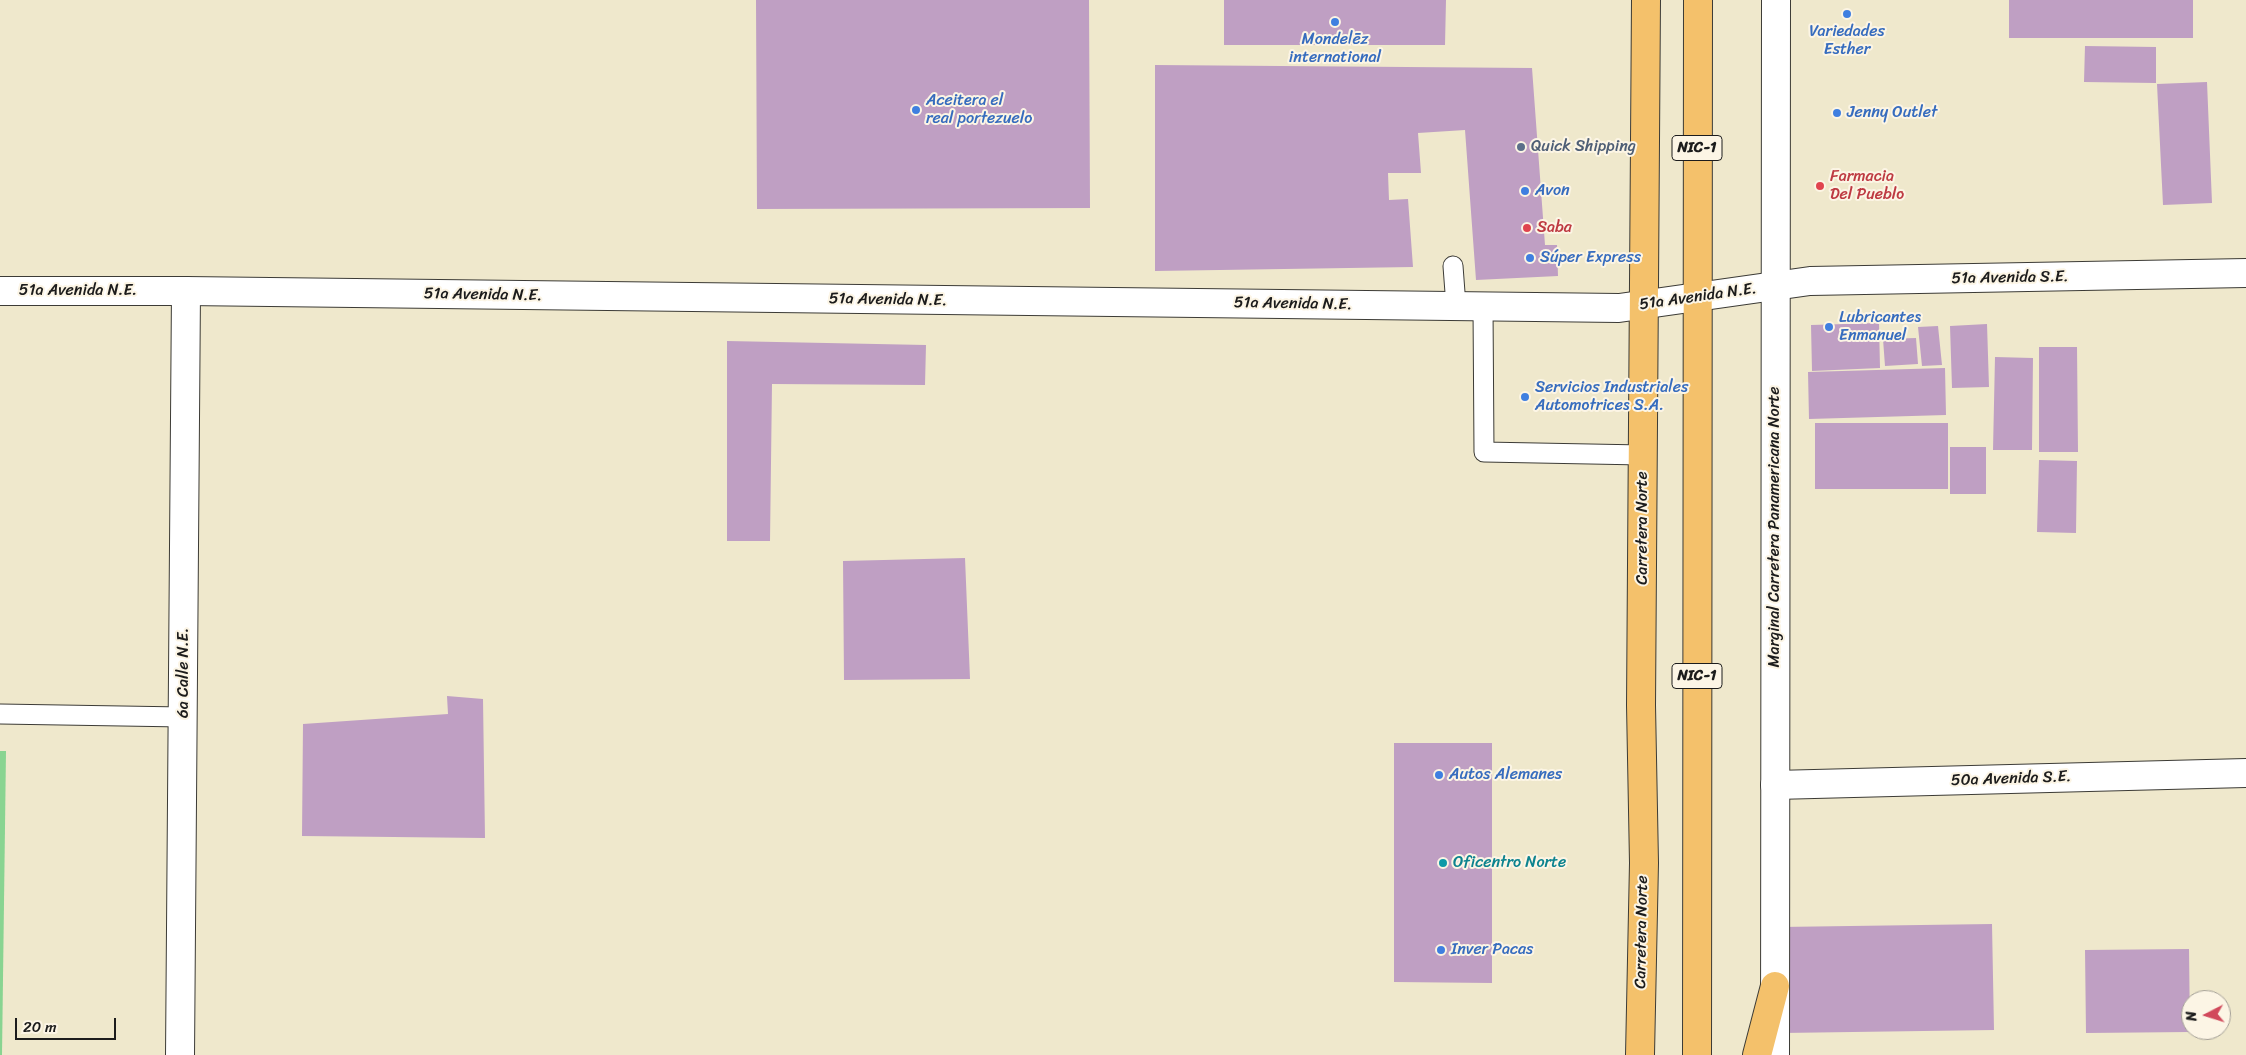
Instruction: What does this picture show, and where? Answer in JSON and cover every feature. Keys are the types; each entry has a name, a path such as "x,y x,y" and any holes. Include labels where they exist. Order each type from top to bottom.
{"highway":[{"name":"Carretera Norte","path":"1640,1055 1644,863 1642,705 1646,0"},
{"name":"NIC-1","path":"1697,1055 1698,0"},
{"path":"1757,1055 1775,986"}],"street":[{"name":"Marginal Carretera Panamericana Norte","path":"1775,1055 1776,0"},
{"name":"51a Avenida S.E.","path":"1775,286 1810,281 2246,274"},
{"name":"51a Avenida N.E.","path":"0,291 186,291 1619,308 1775,286"},
{"name":"6a Calle N.E.","path":"180,1055 186,291"},
{"name":"50a Avenida S.E.","path":"1775,785 2246,773"}],"lane":[{"path":"1454,266 1470,307 1484,452 1643,456"},
{"path":"0,714 183,717"}],"green space":[{"path":"0,751 6,751 2,1055 0,1055"}],"building":[{"path":"756,0 1089,0 1090,208 757,209"},
{"name":"Mondelēz international","path":"1224,0 1446,0 1445,45 1224,45"},
{"path":"2009,0 2193,0 2193,38 2009,38"},
{"path":"2085,46 2156,47 2156,83 2084,82"},
{"path":"1155,65 1532,68 1545,245 1557,245 1558,276 1476,280 1465,130 1418,133 1421,173 1388,173 1389,200 1408,199 1413,267 1155,271"},
{"path":"2207,82 2212,203 2163,205 2157,84"},
{"path":"1879,323 1880,368 1812,371 1811,325"},
{"path":"1987,324 1989,387 1952,388 1950,326"},
{"path":"1938,326 1942,365 1922,366 1918,327"},
{"path":"1916,338 1918,364 1885,366 1883,339"},
{"path":"727,341 926,345 925,385 772,384 770,541 727,541"},
{"path":"2039,347 2077,347 2078,452 2039,452"},
{"path":"1995,357 2033,358 2032,450 1993,450"},
{"path":"1945,368 1946,415 1809,419 1808,372"},
{"path":"1815,423 1948,423 1948,489 1815,489"},
{"path":"1950,447 1986,447 1986,494 1950,494"},
{"path":"2039,460 2077,461 2076,533 2037,532"},
{"path":"965,558 970,679 844,680 843,561"},
{"path":"447,696 483,699 485,838 302,836 303,724 448,714"},
{"name":"Oficentro Norte","path":"1394,743 1492,743 1492,983 1394,982"},
{"path":"1992,924 1994,1030 1782,1033 1780,927"},
{"path":"2189,949 2189,990 2181,990 2181,1032 2086,1033 2085,950"}],"place":[{"name":"Variedades Esther","path":"1847,14"},
{"name":"Mondelēz international","path":"1335,22"},
{"name":"Aceitera el real portezuelo","path":"916,110"},
{"name":"Jenny Outlet","path":"1837,113"},
{"name":"Quick Shipping","path":"1521,147"},
{"name":"Farmacia Del Pueblo","path":"1820,186"},
{"name":"Avon","path":"1525,191"},
{"name":"Saba","path":"1527,228"},
{"name":"Súper Express","path":"1530,258"},
{"name":"Lubricantes Enmanuel","path":"1829,327"},
{"name":"Servicios Industriales Automotrices S.A.","path":"1525,397"},
{"name":"Autos Alemanes","path":"1439,775"},
{"name":"Oficentro Norte","path":"1443,863"},
{"name":"Inver Pacas","path":"1441,950"}]}
